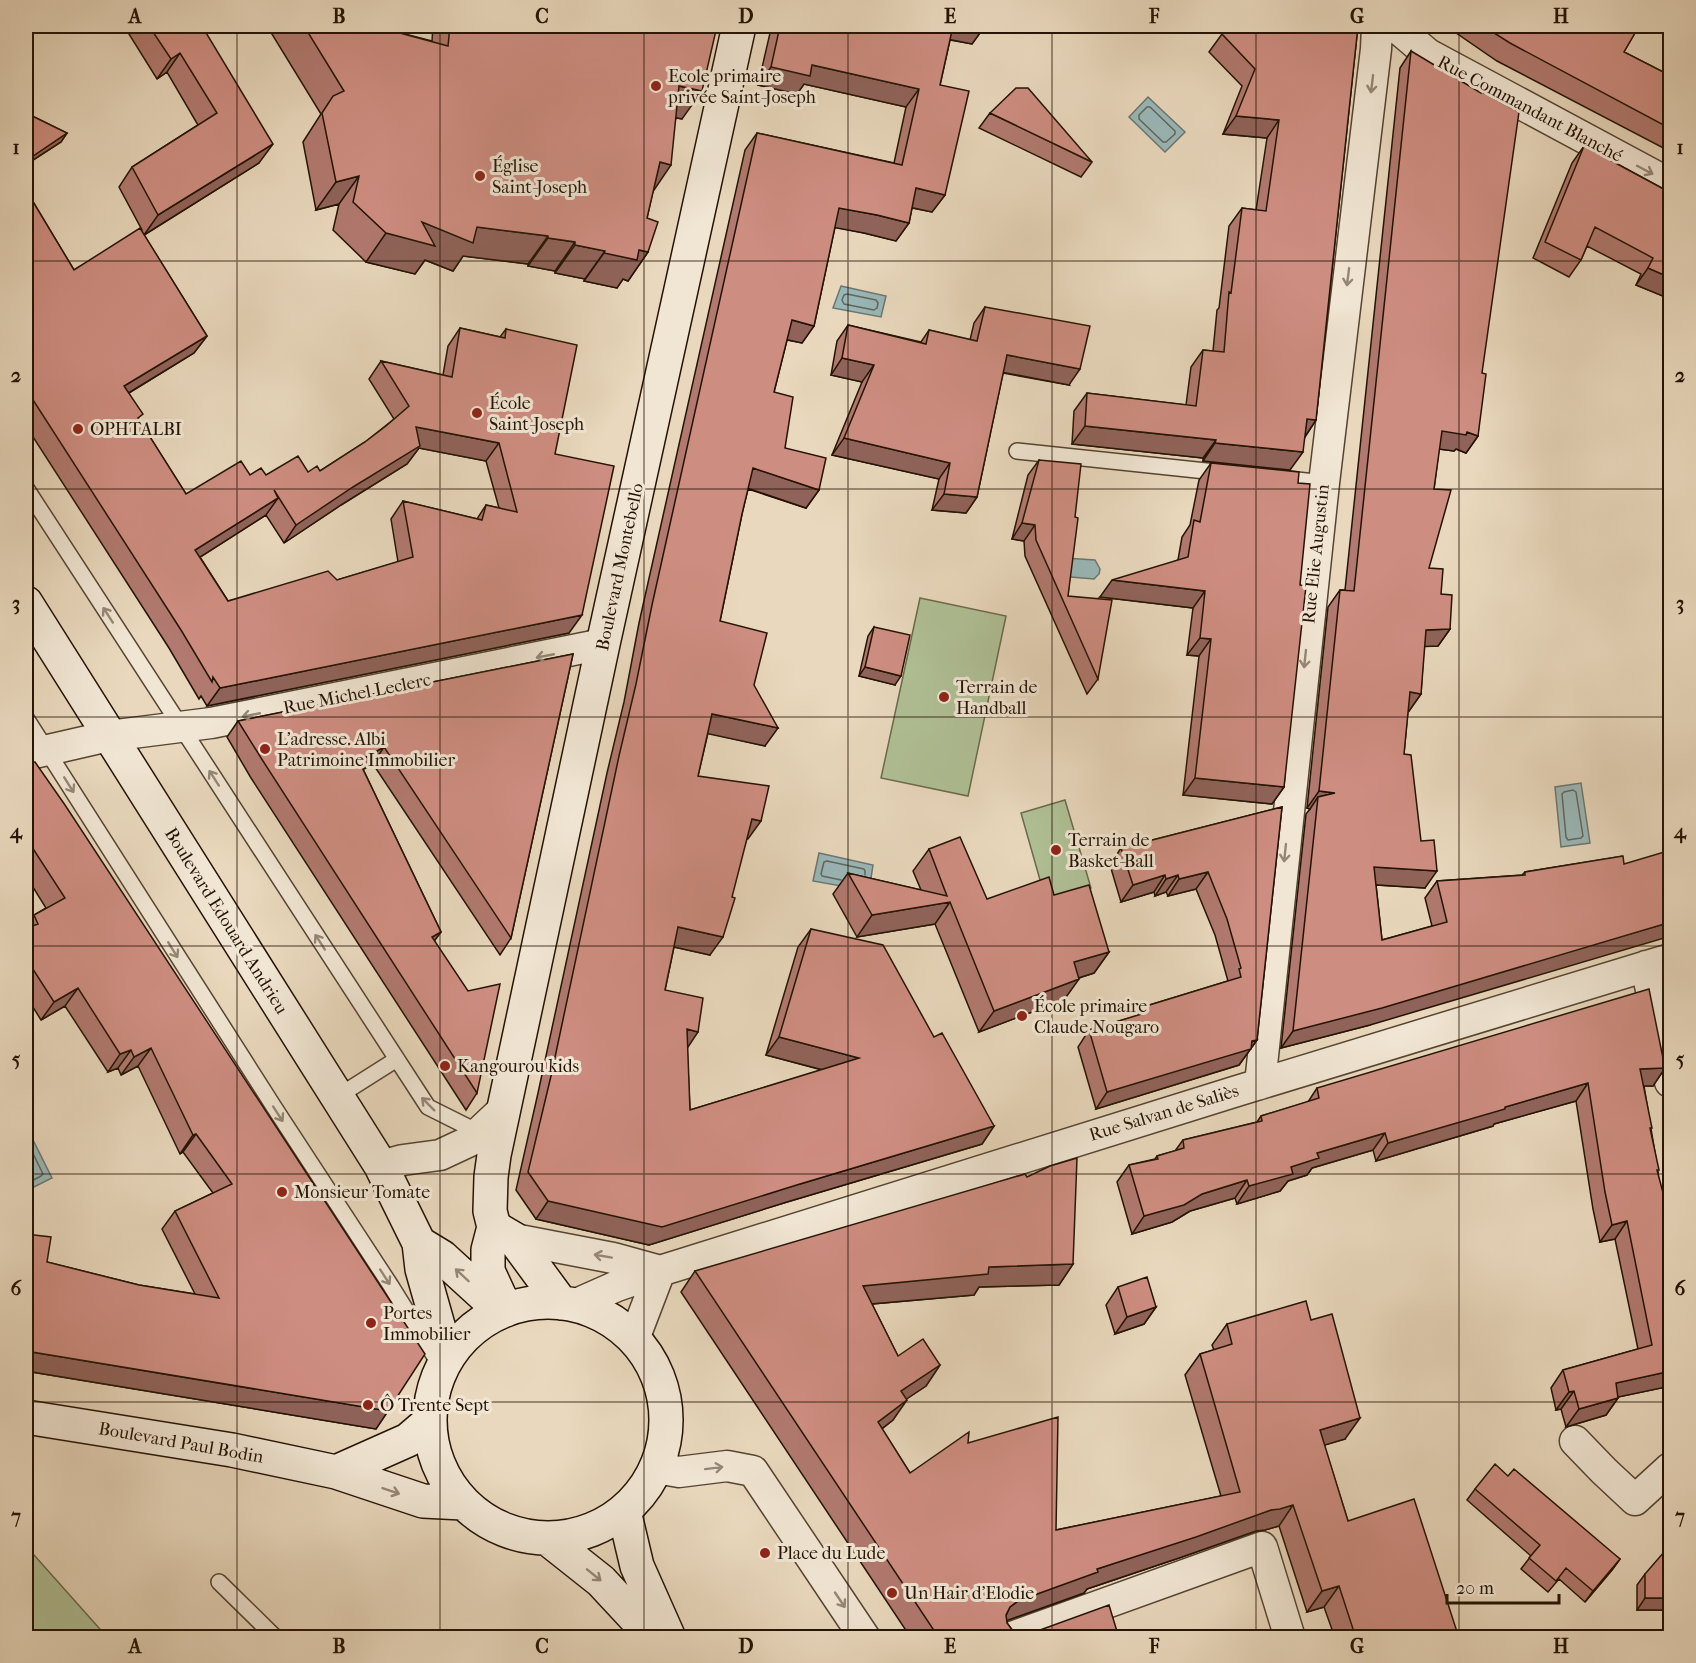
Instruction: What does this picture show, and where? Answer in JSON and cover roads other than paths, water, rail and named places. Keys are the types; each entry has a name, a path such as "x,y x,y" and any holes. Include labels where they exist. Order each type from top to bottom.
{"main road":[{"name":"Boulevard Montebello","path":"567,1304 504,1233 490,1210 491,1177 603,644 738,26"},
{"name":"Boulevard Edouard Andrieu","path":"26,603 381,1166 419,1243"},
{"name":"Boulevard Montebello","path":"504,1233 488,1250 488,1270 504,1311"},
{"path":"419,1243 422,1269 445,1363"},
{"path":"419,1243 442,1257 504,1311"},
{"path":"543,1302 567,1304 596,1312 616,1324 634,1339 650,1361 662,1386 666,1413 665,1432 656,1468 647,1485 624,1511 601,1527 575,1535 548,1539 517,1535 488,1523 463,1503 445,1480 434,1452 429,1422 431,1400 445,1363 462,1339 480,1323 504,1311 525,1304 543,1302"},
{"name":"Boulevard Paul Bodin","path":"26,1417 232,1450 336,1472 423,1501 463,1503"},
{"path":"336,1472 408,1440 429,1422"},
{"path":"624,1511 637,1566 669,1638"},
{"path":"548,1539 601,1581 654,1638"}],"street":[{"name":"Rue Elie Augustin","path":"1260,1084 1324,483 1377,26"},
{"name":"Rue Commandant Blanché","path":"1395,26 1428,54 1671,184"},
{"name":"Rue Michel Leclerc","path":"36,752 109,736 222,721 603,644"},
{"name":"Rue Salvan de Saliès","path":"567,1304 660,1271 1260,1084 1659,963"},
{"path":"1659,963 1671,1082"},
{"path":"381,1166 403,1160 440,1155 470,1141 505,1108"},
{"path":"504,1233 660,1271 634,1339"},
{"path":"1575,1441 1635,1500 1671,1468"},
{"path":"656,1468 679,1472 728,1466 753,1471 865,1638"},
{"path":"1008,1638 1262,1547 1290,1638"}],"lane":[{"path":"1017,451 1241,474"},
{"path":"1265,477 1324,483"},
{"path":"26,488 428,1107 478,1132"},
{"path":"26,718 36,752 391,1286 445,1363"},
{"path":"337,1097 397,1059"},
{"path":"219,1582 276,1638"}],"water":[{"path":"1148,97 1185,132 1165,152 1129,117"},
{"path":"841,286 886,296 881,317 833,308"},
{"path":"1049,557 1095,560 1100,569 1099,574 1094,579 1047,575"},
{"path":"1581,783 1590,843 1561,847 1555,787"},
{"path":"819,853 873,865 869,891 813,881"},
{"path":"26,1128 52,1178 26,1191"}],"place":[{"name":"Ecole primaire privée Saint-Joseph","path":"656,86"},
{"name":"Église Saint-Joseph","path":"480,176"},
{"name":"École Saint-Joseph","path":"477,413"},
{"name":"OPHTALBI","path":"78,429"},
{"name":"Terrain de Handball","path":"944,697"},
{"name":"L'adresse. Albi Patrimoine Immobilier","path":"265,749"},
{"name":"Terrain de Basket-Ball","path":"1056,850"},
{"name":"École primaire Claude Nougaro","path":"1022,1016"},
{"name":"Kangourou kids","path":"445,1066"},
{"name":"Monsieur Tomate","path":"282,1192"},
{"name":"Portes Immobilier","path":"371,1323"},
{"name":"Ô Trente Sept","path":"368,1405"},
{"name":"Place du Lude","path":"765,1553"},
{"name":"Un Hair d'Elodie","path":"892,1593"}]}
